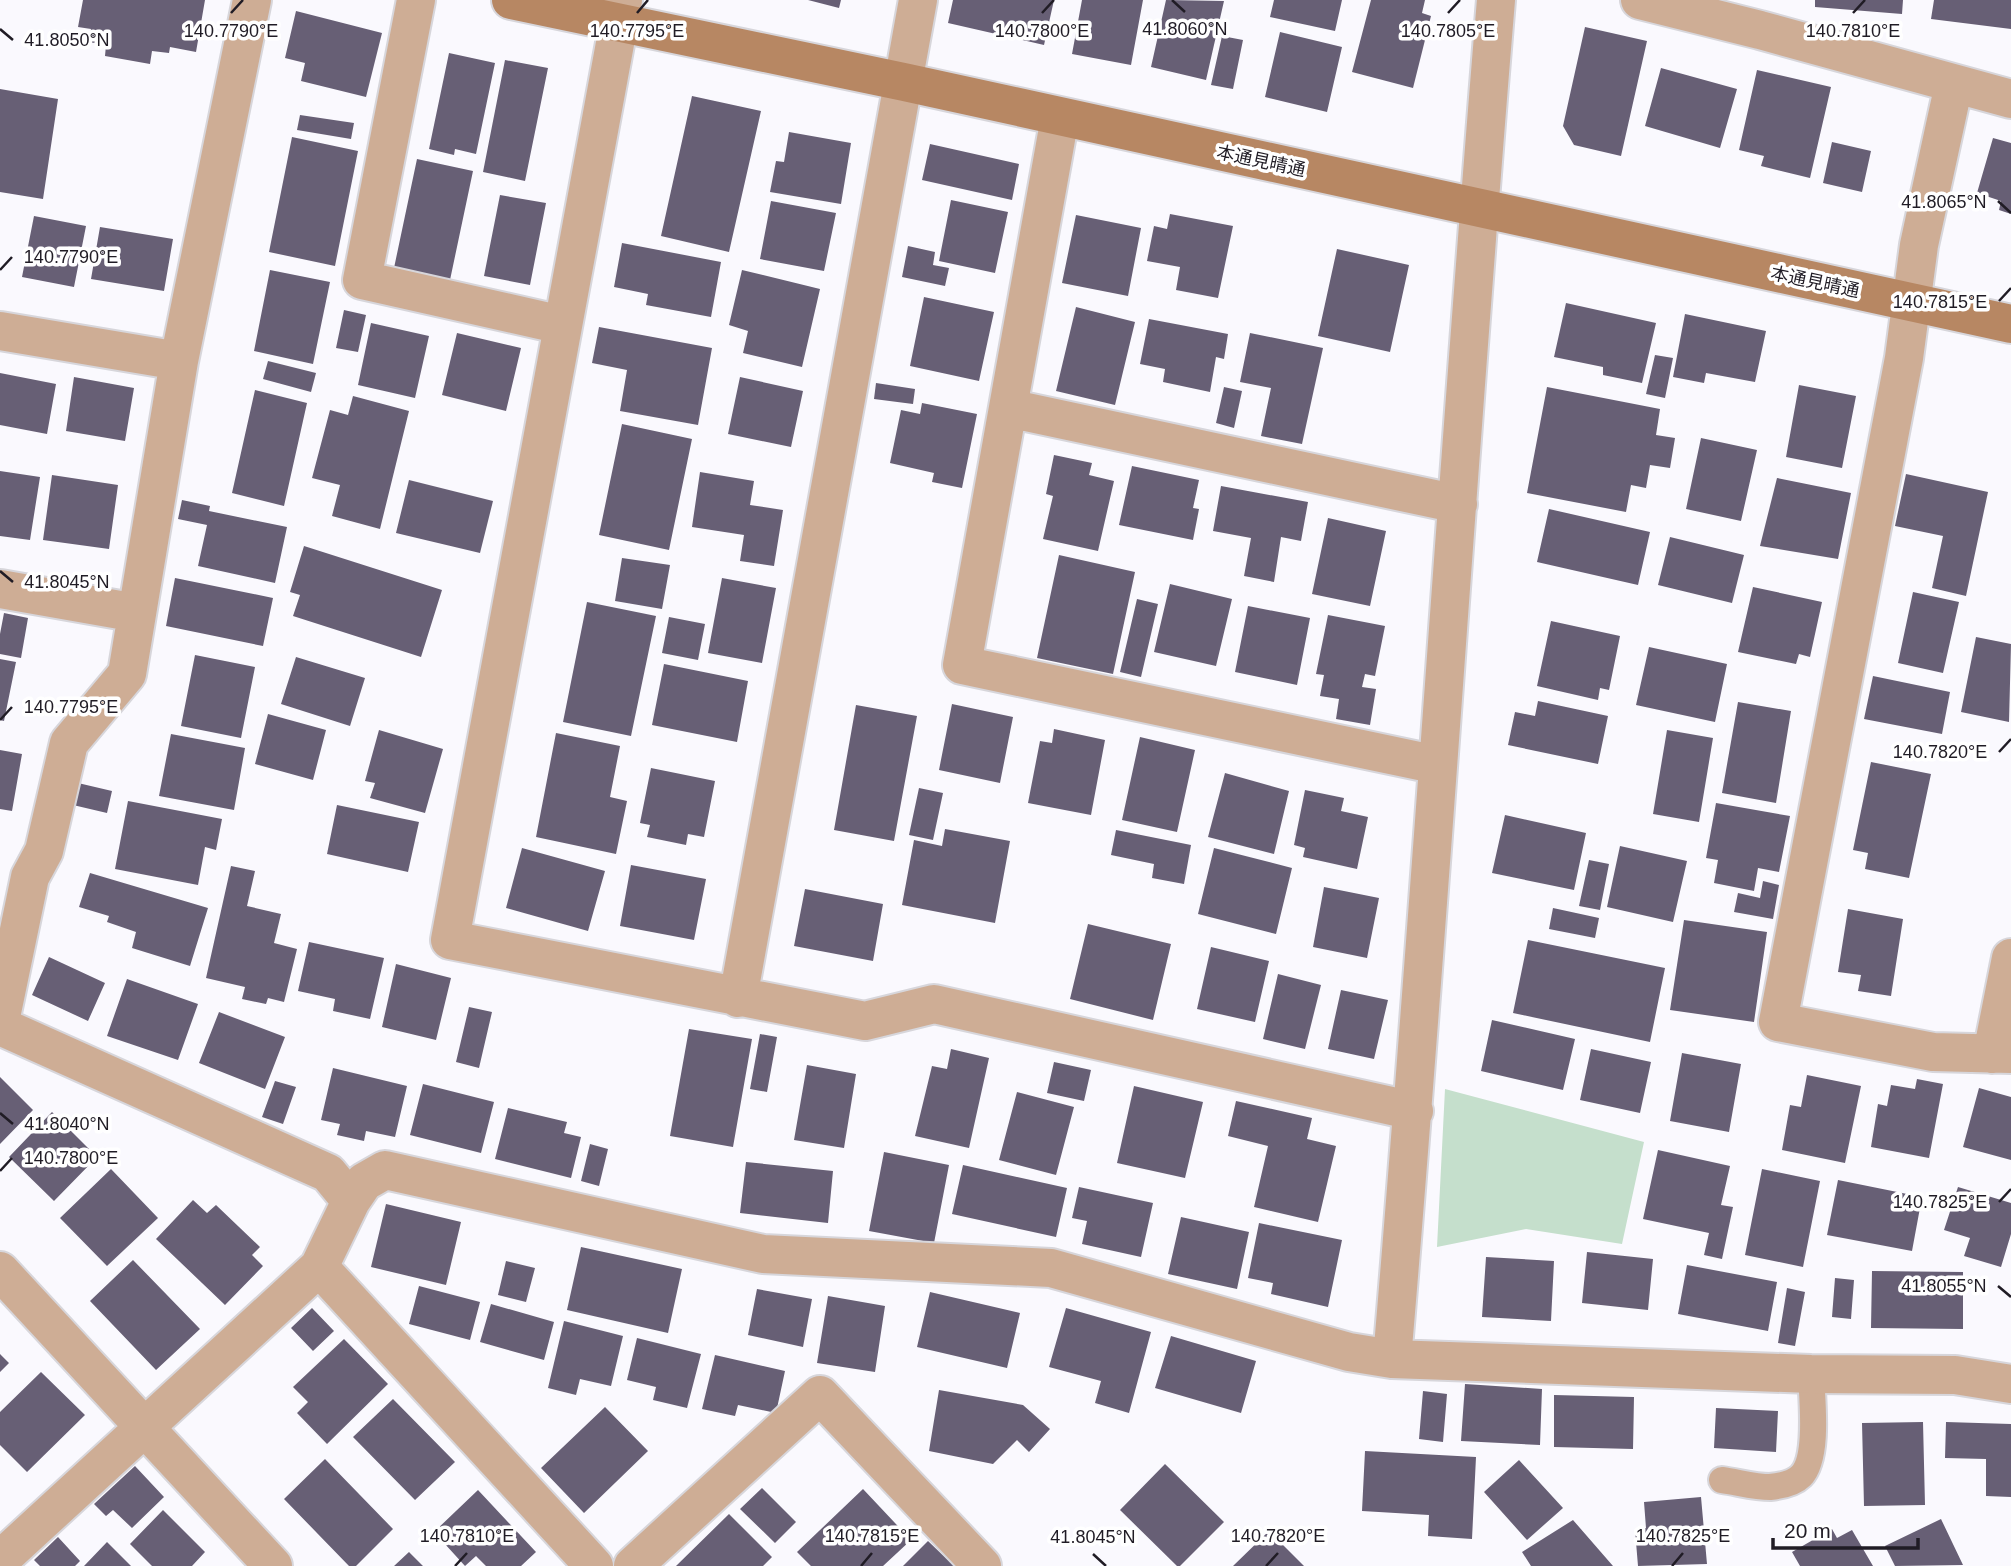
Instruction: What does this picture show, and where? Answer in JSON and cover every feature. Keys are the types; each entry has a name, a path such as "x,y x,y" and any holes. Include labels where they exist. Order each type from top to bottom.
{"street":[{"path":"252,0 178,361 127,674 69,743 44,851 30,877 0,1024 328,1173 351,1201"},
{"path":"416,0 362,280 562,324"},
{"name":"本通見晴通","path":"511,0 621,11 904,82 2011,324"},
{"path":"738,998 918,0"},
{"path":"1392,1359 1496,0"},
{"path":"1640,0 1762,15 1954,84 2011,99"},
{"path":"621,11 450,940 865,1021 934,1004 1413,1111"},
{"path":"1954,84 1919,245 1901,372 1778,1022 1933,1052 2002,1054 2011,958"},
{"path":"1060,117 962,665 1438,765"},
{"path":"0,331 178,361"},
{"path":"1008,408 1458,504"},
{"path":"0,589 137,613"},
{"path":"0,1560 318,1267 351,1201 364,1182 385,1170 763,1254 1051,1268 1349,1352 1392,1359 1811,1374 1955,1375 2011,1384"},
{"path":"318,1267 594,1566"},
{"path":"0,1271 273,1566"},
{"path":"633,1566 820,1395 982,1566"}],"lane":[{"path":"1721,1480 1769,1487 1788,1484 1801,1476 1809,1458 1812,1438 1811,1374"}],"green space":[{"path":"1445,1089 1644,1142 1622,1244 1526,1229 1437,1247"}],"building":[{"path":"83,0 205,0 196,52 170,47 169,53 152,51 150,64 105,56 106,45 89,42 91,29 78,27"},
{"path":"808,0 841,0 839,8"},
{"path":"953,0 1054,0 1044,45 948,23"},
{"path":"1082,0 1143,0 1131,65 1072,54"},
{"path":"1166,0 1224,1 1206,80 1151,67"},
{"path":"1274,0 1342,0 1335,31 1270,17"},
{"path":"1371,0 1425,0 1422,13 1431,16 1413,88 1352,72"},
{"path":"1815,0 1903,0 1902,14 1815,7"},
{"path":"1934,0 2011,0 2011,29 1931,19"},
{"path":"296,11 382,33 366,97 301,81 305,63 285,58"},
{"path":"1585,27 1647,41 1621,156 1574,145 1563,126"},
{"path":"1280,32 1342,47 1327,112 1265,97"},
{"path":"1222,36 1243,40 1233,89 1211,85"},
{"path":"449,53 495,63 476,154 455,149 454,155 429,149"},
{"path":"505,60 548,68 525,181 483,172"},
{"path":"1661,68 1737,89 1720,148 1645,126"},
{"path":"1757,70 1831,87 1810,178 1761,166 1764,156 1739,150"},
{"path":"0,89 58,99 43,199 0,192"},
{"path":"692,96 761,111 729,252 661,236"},
{"path":"300,115 354,123 351,139 297,130"},
{"path":"789,132 851,143 841,204 770,192 776,161 784,162"},
{"path":"292,137 358,151 335,266 269,252"},
{"path":"1993,138 2011,143 2011,214 1999,210 2001,201 1977,193"},
{"path":"1832,142 1871,151 1862,192 1823,183"},
{"path":"930,144 1019,164 1012,200 922,180"},
{"path":"417,159 473,171 450,280 394,268"},
{"path":"500,195 546,203 530,285 484,276"},
{"path":"951,200 1008,212 995,273 939,261"},
{"path":"771,201 836,213 824,271 760,259"},
{"path":"1170,214 1233,226 1218,298 1176,290 1180,267 1147,261 1154,226 1167,229"},
{"path":"1076,215 1141,228 1128,296 1062,283"},
{"path":"34,216 86,226 74,287 22,277"},
{"path":"100,227 173,239 164,291 91,279"},
{"path":"622,243 721,262 711,317 646,305 648,294 614,287"},
{"path":"908,246 935,252 933,265 949,268 945,286 902,277"},
{"path":"1337,249 1409,265 1390,352 1318,336"},
{"path":"270,270 330,282 313,364 254,351"},
{"path":"742,270 820,289 802,367 743,353 748,331 729,325"},
{"path":"924,297 994,312 979,381 910,366"},
{"path":"1566,303 1656,323 1642,383 1603,375 1603,367 1554,357"},
{"path":"1076,307 1135,322 1115,405 1056,391"},
{"path":"344,310 366,315 358,352 336,348"},
{"path":"1685,314 1766,331 1755,382 1706,373 1704,383 1673,377"},
{"path":"1149,319 1228,334 1224,359 1216,357 1210,392 1163,382 1165,369 1140,364"},
{"path":"371,323 429,336 415,398 358,385"},
{"path":"599,327 712,348 698,425 620,411 627,370 592,363"},
{"path":"457,333 521,348 506,411 442,395"},
{"path":"1250,333 1323,348 1302,444 1261,436 1271,388 1240,382"},
{"path":"1655,355 1673,358 1665,398 1646,394"},
{"path":"268,361 316,373 311,392 263,379"},
{"path":"0,373 56,384 47,434 0,425"},
{"path":"74,377 134,388 125,441 66,431"},
{"path":"740,377 803,391 791,447 728,434"},
{"path":"876,383 915,389 913,404 874,399"},
{"path":"1799,385 1856,396 1842,468 1786,457"},
{"path":"1224,387 1242,391 1234,428 1216,423"},
{"path":"1547,387 1660,409 1656,435 1675,438 1670,468 1650,465 1646,488 1631,485 1626,512 1527,493"},
{"path":"255,390 307,403 284,506 232,493"},
{"path":"353,396 409,411 380,529 332,516 340,485 312,478 330,410 348,415"},
{"path":"922,403 977,414 962,488 932,482 934,473 890,463 901,410 920,414"},
{"path":"622,424 692,439 669,550 599,535"},
{"path":"1701,438 1757,450 1741,521 1686,509"},
{"path":"1054,455 1092,463 1089,475 1114,481 1098,551 1043,539 1053,496 1046,494"},
{"path":"1132,466 1199,480 1193,508 1199,509 1193,540 1119,525"},
{"path":"0,471 40,477 30,540 0,536"},
{"path":"700,472 754,481 750,505 783,510 774,566 740,561 744,535 692,527"},
{"path":"1906,474 1988,492 1966,596 1932,588 1943,536 1895,526"},
{"path":"52,475 118,485 109,549 43,540"},
{"path":"1777,478 1851,493 1838,559 1760,546"},
{"path":"409,480 493,501 480,553 396,533"},
{"path":"1221,486 1308,502 1301,541 1281,537 1274,582 1244,576 1251,538 1213,531"},
{"path":"182,500 210,506 209,511 287,527 275,583 198,566 207,525 178,519"},
{"path":"1549,509 1650,532 1638,585 1537,562"},
{"path":"1328,518 1386,531 1370,606 1312,594"},
{"path":"1670,537 1744,555 1732,603 1658,585"},
{"path":"304,546 442,590 421,657 293,616 300,595 290,592"},
{"path":"1059,555 1135,572 1113,674 1037,658"},
{"path":"622,558 670,565 662,609 615,601"},
{"path":"175,578 273,598 263,646 166,626"},
{"path":"722,578 776,588 762,663 708,653"},
{"path":"1170,584 1232,599 1216,666 1154,652"},
{"path":"1753,587 1822,602 1810,657 1799,654 1796,664 1738,652"},
{"path":"1913,592 1959,602 1943,673 1898,663"},
{"path":"1137,599 1158,604 1141,677 1120,672"},
{"path":"587,602 656,616 631,736 563,722"},
{"path":"1248,606 1310,618 1297,685 1235,672"},
{"path":"4,613 28,618 21,658 0,654"},
{"path":"1328,615 1385,626 1375,676 1365,674 1362,687 1376,689 1370,725 1336,719 1339,699 1320,696 1324,675 1316,674"},
{"path":"669,617 705,624 698,660 662,653"},
{"path":"1551,621 1620,636 1609,690 1600,688 1598,700 1537,686"},
{"path":"1976,637 2011,644 2009,722 1961,712"},
{"path":"1649,647 1727,664 1715,722 1636,705"},
{"path":"195,655 255,667 241,738 181,726"},
{"path":"296,657 365,678 350,726 281,704"},
{"path":"0,659 16,662 4,721 0,720"},
{"path":"664,664 748,681 737,742 652,725"},
{"path":"1873,676 1950,692 1942,734 1864,719"},
{"path":"1538,701 1608,716 1598,764 1508,745 1515,712 1535,716"},
{"path":"1738,702 1791,711 1776,803 1722,793"},
{"path":"952,704 1013,717 1000,783 939,770"},
{"path":"856,705 917,716 894,841 834,830"},
{"path":"268,714 326,730 313,780 255,764"},
{"path":"1054,729 1105,740 1091,815 1028,803 1040,741 1052,743"},
{"path":"379,730 443,749 425,813 370,798 375,783 365,781"},
{"path":"1667,730 1713,738 1699,822 1653,814"},
{"path":"556,733 620,746 610,797 627,801 616,854 536,837"},
{"path":"171,734 245,748 234,810 159,796"},
{"path":"1140,737 1195,750 1177,832 1122,820"},
{"path":"0,750 22,754 12,811 0,809"},
{"path":"1871,762 1931,774 1909,878 1865,869 1868,853 1853,850"},
{"path":"651,768 715,781 704,837 688,834 686,845 647,837 650,825 640,823"},
{"path":"1225,773 1289,791 1274,854 1208,837"},
{"path":"78,783 112,791 107,813 73,805"},
{"path":"919,788 943,793 933,840 909,835"},
{"path":"1305,790 1344,798 1341,811 1368,817 1357,869 1303,857 1305,848 1294,845"},
{"path":"128,801 222,819 216,850 205,847 198,885 115,869"},
{"path":"1716,803 1790,816 1779,872 1758,868 1754,891 1714,883 1718,860 1706,858"},
{"path":"337,805 419,822 408,872 327,854"},
{"path":"1505,815 1586,833 1574,890 1492,873"},
{"path":"945,829 1010,841 995,923 902,905 914,840 942,846"},
{"path":"1116,830 1191,845 1184,884 1152,878 1154,864 1111,855"},
{"path":"1620,846 1687,861 1673,922 1607,907"},
{"path":"522,848 605,871 588,931 506,908"},
{"path":"1214,848 1292,868 1276,934 1198,914"},
{"path":"1589,860 1609,864 1600,910 1579,906"},
{"path":"631,865 706,879 694,940 620,926"},
{"path":"231,866 255,871 247,906 281,914 274,943 297,949 284,1002 268,998 266,1004 242,999 245,987 206,978"},
{"path":"90,873 208,908 190,966 132,948 136,932 107,922 109,916 79,907"},
{"path":"1763,881 1779,885 1773,919 1734,912 1738,893 1760,898"},
{"path":"1324,887 1379,898 1367,958 1313,947"},
{"path":"805,889 883,904 873,961 794,946"},
{"path":"1553,908 1599,918 1595,938 1549,929"},
{"path":"1848,909 1903,919 1891,996 1858,991 1861,975 1838,972"},
{"path":"1684,920 1767,932 1754,1022 1670,1010"},
{"path":"1088,924 1171,944 1153,1020 1070,999"},
{"path":"1528,940 1665,968 1650,1042 1513,1013"},
{"path":"309,942 384,958 370,1019 333,1011 335,999 298,991"},
{"path":"1211,947 1269,961 1255,1022 1197,1009"},
{"path":"49,957 105,983 88,1021 32,995"},
{"path":"396,964 451,978 436,1040 382,1027"},
{"path":"1278,974 1321,985 1305,1049 1263,1039"},
{"path":"127,979 198,1004 178,1060 107,1036"},
{"path":"1341,990 1388,1000 1374,1059 1328,1049"},
{"path":"469,1007 492,1012 479,1068 456,1062"},
{"path":"219,1012 285,1037 265,1089 199,1063"},
{"path":"1492,1020 1575,1039 1563,1090 1481,1071"},
{"path":"689,1029 752,1039 733,1147 670,1136"},
{"path":"760,1034 777,1037 767,1092 750,1089"},
{"path":"951,1049 989,1058 969,1148 915,1136 932,1066 947,1069"},
{"path":"1591,1049 1651,1062 1640,1113 1580,1100"},
{"path":"1682,1053 1741,1064 1729,1132 1670,1121"},
{"path":"1054,1062 1091,1070 1084,1101 1047,1093"},
{"path":"807,1065 856,1074 844,1148 794,1140"},
{"path":"333,1068 407,1086 395,1137 366,1131 364,1141 337,1135 340,1124 321,1120"},
{"path":"1807,1075 1861,1086 1845,1163 1782,1150 1790,1105 1801,1107"},
{"path":"0,1077 33,1110 0,1144"},
{"path":"1917,1079 1943,1084 1929,1158 1871,1147 1878,1104 1887,1106 1891,1085 1915,1089"},
{"path":"275,1081 296,1087 283,1124 262,1117"},
{"path":"423,1084 494,1102 481,1153 410,1135"},
{"path":"1134,1086 1203,1102 1185,1178 1117,1163"},
{"path":"1979,1088 2011,1097 2011,1160 1963,1147"},
{"path":"1017,1092 1074,1107 1056,1175 999,1160"},
{"path":"1236,1101 1312,1118 1307,1139 1336,1146 1318,1222 1254,1207 1268,1146 1228,1136"},
{"path":"508,1108 567,1122 564,1133 581,1137 571,1178 495,1159"},
{"path":"52,1112 97,1157 54,1201 9,1157"},
{"path":"590,1144 608,1149 599,1186 581,1181"},
{"path":"1658,1150 1730,1166 1721,1205 1733,1207 1722,1259 1704,1255 1709,1233 1643,1219"},
{"path":"884,1152 949,1165 934,1243 869,1231"},
{"path":"746,1162 833,1171 828,1223 740,1213"},
{"path":"963,1165 1067,1188 1056,1237 952,1214"},
{"path":"111,1169 158,1218 107,1266 60,1218"},
{"path":"1762,1169 1820,1181 1803,1267 1745,1255"},
{"path":"1838,1180 1922,1197 1912,1251 1827,1235"},
{"path":"1079,1187 1153,1203 1141,1257 1082,1244 1087,1221 1072,1218"},
{"path":"1958,1187 2011,1203 2011,1234 2001,1267 1964,1256 1970,1238 1944,1230"},
{"path":"193,1200 207,1213 216,1205 260,1247 252,1255 263,1266 225,1305 156,1239"},
{"path":"386,1204 461,1222 446,1285 371,1267"},
{"path":"1181,1217 1249,1232 1237,1289 1168,1274"},
{"path":"1259,1223 1342,1240 1328,1307 1271,1294 1273,1283 1248,1278"},
{"path":"581,1247 682,1269 668,1333 567,1310"},
{"path":"1587,1252 1653,1259 1648,1310 1582,1303"},
{"path":"1486,1257 1554,1261 1551,1321 1482,1317"},
{"path":"133,1260 200,1329 156,1370 90,1301"},
{"path":"506,1261 535,1268 526,1302 498,1295"},
{"path":"1687,1265 1777,1282 1768,1331 1678,1314"},
{"path":"1872,1271 1963,1272 1963,1329 1871,1328"},
{"path":"1835,1278 1854,1280 1851,1319 1832,1317"},
{"path":"419,1286 480,1302 470,1340 409,1324"},
{"path":"1787,1288 1805,1292 1795,1346 1778,1343"},
{"path":"757,1289 812,1299 803,1347 748,1335"},
{"path":"930,1292 1020,1313 1007,1368 917,1347"},
{"path":"828,1296 885,1306 875,1372 817,1363"},
{"path":"491,1304 554,1322 544,1360 480,1342"},
{"path":"312,1308 334,1331 313,1351 291,1328"},
{"path":"1066,1308 1151,1332 1129,1413 1095,1403 1101,1381 1049,1367"},
{"path":"564,1321 623,1336 611,1386 580,1379 576,1395 548,1388"},
{"path":"1171,1336 1256,1361 1241,1413 1155,1388"},
{"path":"637,1338 701,1354 687,1408 653,1400 656,1387 627,1380"},
{"path":"344,1339 388,1384 327,1444 297,1413 308,1402 293,1387"},
{"path":"0,1354 9,1363 0,1372"},
{"path":"715,1355 785,1371 776,1413 738,1405 735,1416 702,1409"},
{"path":"41,1372 85,1415 27,1472 0,1445 0,1412"},
{"path":"1465,1384 1542,1389 1540,1445 1461,1441"},
{"path":"939,1390 1023,1405 1050,1429 1029,1452 1017,1440 993,1464 929,1451"},
{"path":"1423,1391 1447,1394 1443,1442 1419,1439"},
{"path":"1554,1395 1634,1397 1633,1449 1554,1447"},
{"path":"393,1399 455,1462 415,1500 353,1437"},
{"path":"605,1407 648,1451 584,1513 541,1468"},
{"path":"1716,1408 1778,1411 1776,1452 1714,1448"},
{"path":"1923,1422 1925,1505 1864,1506 1862,1423"},
{"path":"1946,1422 2011,1424 2011,1497 1986,1496 1986,1459 1945,1458"},
{"path":"1365,1451 1476,1457 1472,1539 1428,1536 1429,1515 1362,1511"},
{"path":"325,1459 393,1529 356,1566 349,1566 284,1499"},
{"path":"1519,1460 1563,1508 1527,1540 1484,1492"},
{"path":"1165,1464 1224,1522 1180,1566 1120,1510"},
{"path":"135,1466 164,1497 132,1528 113,1510 106,1516 94,1504"},
{"path":"762,1488 796,1522 775,1543 740,1509"},
{"path":"863,1489 911,1540 883,1566 811,1566 797,1552"},
{"path":"478,1490 536,1552 521,1566 486,1566 476,1556 465,1566 434,1532"},
{"path":"1701,1497 1707,1564 1638,1566 1635,1530 1646,1528 1644,1502"},
{"path":"163,1510 205,1552 192,1566 152,1566 130,1544"},
{"path":"729,1514 772,1557 763,1566 676,1566"},
{"path":"1941,1519 1963,1565 1895,1566 1885,1546"},
{"path":"1573,1520 1613,1566 1531,1566 1522,1552"},
{"path":"1832,1529 1837,1538 1852,1530 1873,1566 1800,1566 1792,1552"},
{"path":"1269,1531 1304,1566 1233,1566"},
{"path":"58,1537 80,1561 75,1566 40,1566 34,1560"},
{"path":"928,1541 954,1566 903,1566"},
{"path":"107,1542 131,1566 84,1566"},
{"path":"409,1552 423,1566 394,1566"}]}
